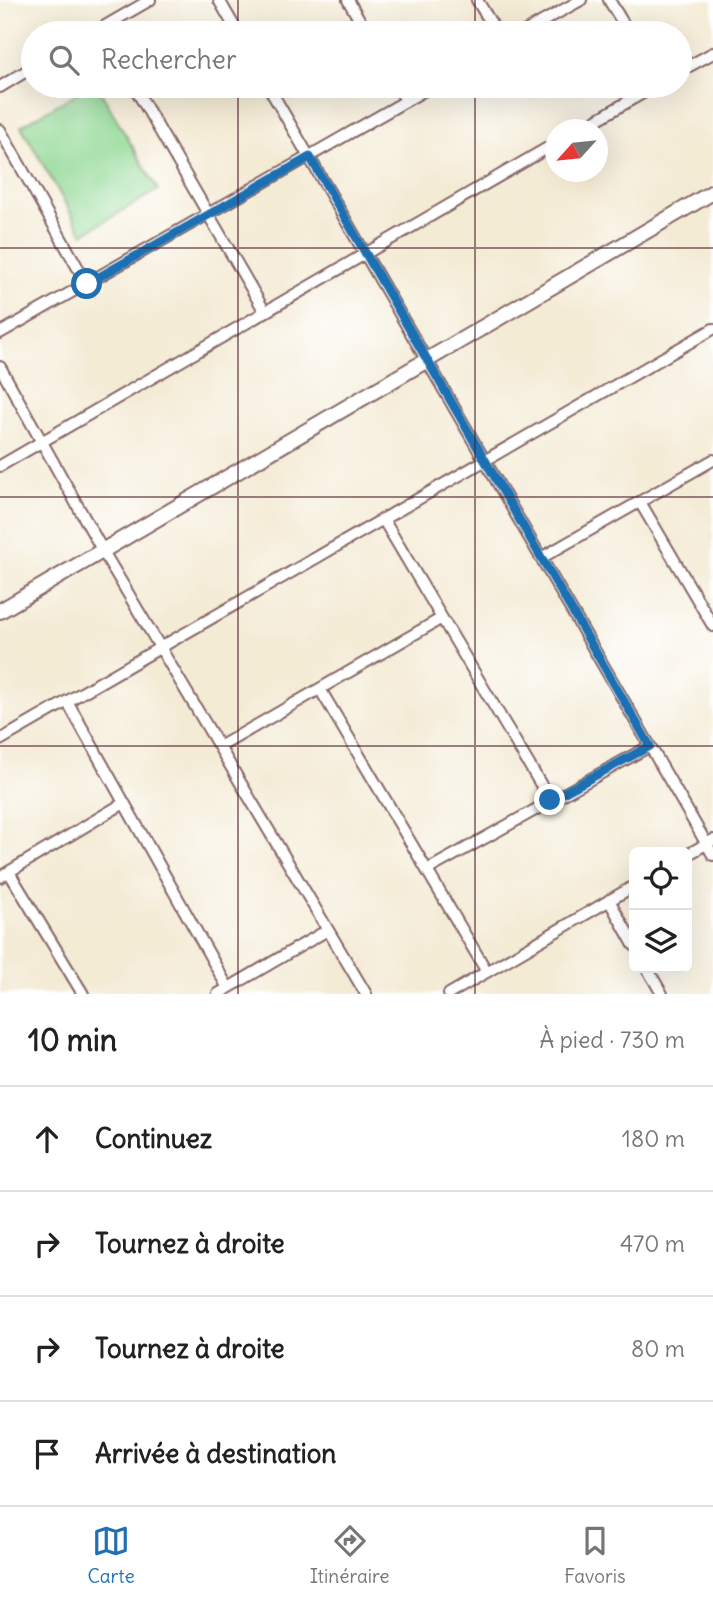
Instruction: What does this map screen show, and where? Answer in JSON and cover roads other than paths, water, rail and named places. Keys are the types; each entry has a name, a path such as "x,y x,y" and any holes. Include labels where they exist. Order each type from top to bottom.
{"street":[{"path":"117,21 150,0"},
{"path":"219,0 231,21"},
{"path":"348,0 360,21"},
{"path":"477,0 489,21"},
{"path":"543,21 581,0"},
{"path":"609,0 622,21"},
{"path":"692,64 713,52"},
{"path":"0,87 21,74"},
{"path":"141,98 265,312"},
{"path":"275,98 650,746 710,842 713,855"},
{"path":"0,333 411,98"},
{"path":"598,119 634,98"},
{"path":"0,130 87,284"},
{"path":"0,466 545,149"},
{"path":"0,611 104,553 713,192"},
{"path":"0,740 713,329"},
{"path":"0,367 104,553 221,746 326,931 366,994"},
{"path":"541,558 713,460"},
{"path":"640,502 713,626"},
{"path":"383,519 550,800"},
{"path":"221,746 442,618"},
{"path":"320,689 429,869 487,972"},
{"path":"67,701 228,988"},
{"path":"429,869 650,746"},
{"path":"83,994 5,874 124,803"},
{"path":"692,852 710,842"},
{"path":"449,994 629,889"},
{"path":"609,900 629,936"},
{"path":"218,994 326,931"},
{"path":"650,973 662,994"}]}
